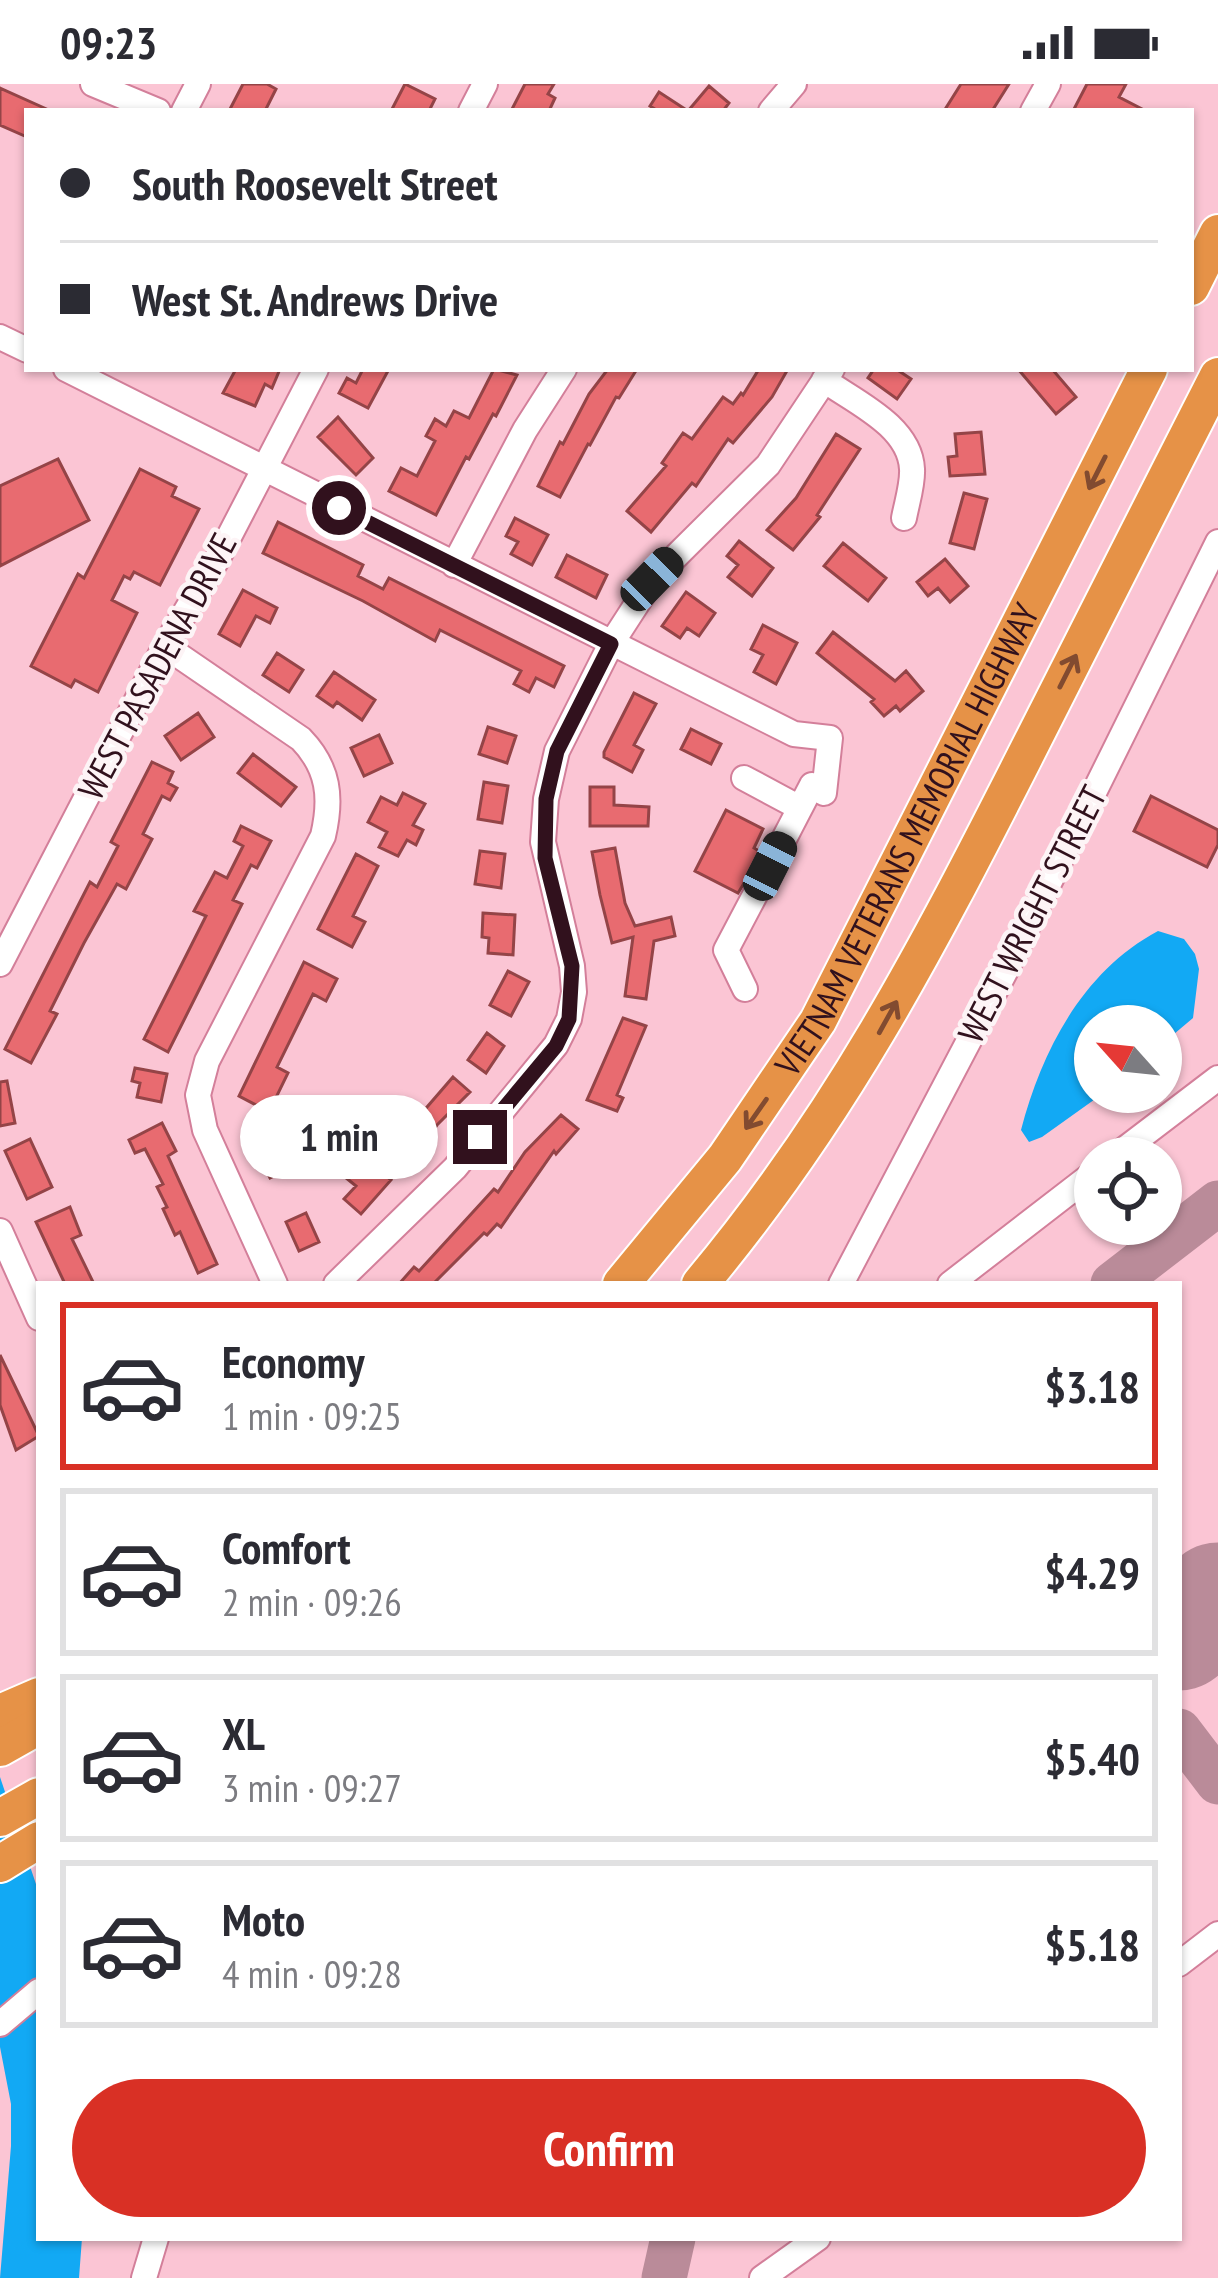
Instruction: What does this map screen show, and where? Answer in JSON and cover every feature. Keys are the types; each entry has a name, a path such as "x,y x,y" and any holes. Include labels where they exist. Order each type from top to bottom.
{"highway":[{"path":"1194,280 1218,233"},
{"name":"VIETNAM VETERANS MEMORIAL HIGHWAY","path":"623,1281 725,1158 818,1021 1148,372"},
{"name":"VIETNAM VETERANS MEMORIAL HIGHWAY","path":"702,1281 802,1153 876,1040 1218,376"},
{"path":"13,1732 36,1700"},
{"path":"0,1864 36,1842"}],"street":[{"path":"93,84 151,108"},
{"path":"774,108 794,84"},
{"path":"72,372 794,734 830,738 832,798 812,785 770,866"},
{"name":"WEST PASADENA DRIVE","path":"0,964 314,372"},
{"path":"454,565 525,430 562,372"},
{"path":"339,1281 455,1168 556,1046 569,1019 572,966 545,858 546,799 557,751 611,644 652,579 767,464 828,375 894,430 908,448 913,472 904,518"},
{"name":"WEST WRIGHT STREET","path":"843,1281 1005,972 1218,542"},
{"path":"165,646 301,740 316,755 327,779 330,808 323,836 207,1061 198,1095 205,1130 274,1281"},
{"path":"744,778 800,808"},
{"path":"745,989 726,950 756,892"},
{"path":"1141,1137 1218,1078"},
{"path":"954,1281 1074,1188"},
{"path":"0,1231 36,1311"},
{"path":"1182,1962 1218,1934"},
{"path":"0,2024 36,1994"},
{"path":"144,2278 155,2241"},
{"path":"762,2278 814,2241"}],"water":[{"path":"1158,931 1184,939 1195,954 1199,969 1193,1018 1182,1027 1182,1005 1077,1005 1131,948"},
{"path":"1074,1009 1076,1113 1029,1142 1021,1130 1030,1100"},
{"path":"0,1777 36,1884 36,2241 82,2241 79,2278 0,2278 11,2104 0,2047"}],"building":[{"path":"243,84 276,89 266,108 231,108"},
{"path":"405,84 435,99 430,108 393,108"},
{"path":"525,84 554,84 548,94 555,98 550,108 513,108"},
{"path":"961,84 1009,84 994,108 946,108"},
{"path":"1087,84 1126,84 1119,97 1140,108 1075,108"},
{"path":"709,86 729,103 725,108 691,108"},
{"path":"0,88 44,108 24,108 24,136 0,125"},
{"path":"659,92 683,108 650,106"},
{"path":"234,372 279,372 272,388 265,384 255,406 223,393"},
{"path":"362,372 387,372 368,408 339,393 347,378 356,383"},
{"path":"492,372 517,375 436,515 389,491 401,468 417,476 435,441 426,436 435,419 446,426 454,411 469,418"},
{"path":"606,372 635,372 560,497 538,486"},
{"path":"757,372 786,372 772,397 733,443 728,439 696,486 692,483 651,532 627,511 666,466 662,463 683,433 692,439 723,397 733,404"},
{"path":"872,372 900,372 911,379 897,399 868,378"},
{"path":"1021,372 1055,372 1076,397 1056,414"},
{"path":"338,417 373,458 356,475 318,437"},
{"path":"981,432 985,474 950,476 948,457 957,456 955,434"},
{"path":"836,434 860,449 820,517 793,550 767,530 796,498"},
{"path":"58,459 89,520 0,566 0,486"},
{"path":"140,469 176,487 172,496 199,509 160,585 134,572 130,579 124,576 112,600 137,613 98,692 75,680 71,687 31,666 78,574 84,578"},
{"path":"964,493 987,499 974,549 950,543"},
{"path":"515,518 548,535 532,565 511,554 518,542 506,536"},
{"path":"278,522 363,565 358,576 383,589 389,578 564,666 554,687 536,678 529,692 514,684 521,671 440,630 435,641 263,553"},
{"path":"739,541 773,568 752,596 728,577 738,565 727,556"},
{"path":"843,543 886,578 868,601 824,566"},
{"path":"567,555 607,575 596,598 556,577"},
{"path":"945,559 968,586 950,602 938,588 928,596 917,582"},
{"path":"243,590 277,608 270,623 256,616 240,646 219,634"},
{"path":"686,592 715,613 699,636 687,628 680,638 662,626"},
{"path":"763,625 797,643 776,684 754,672 763,655 751,649"},
{"path":"833,632 895,681 906,671 923,691 900,711 896,706 884,716 871,702 874,699 817,653"},
{"path":"277,653 303,670 289,692 263,675"},
{"path":"334,672 375,700 362,720 337,702 333,707 317,696"},
{"path":"634,693 656,704 634,745 643,750 632,772 604,757 604,752"},
{"path":"198,713 214,737 181,760 165,736"},
{"path":"488,727 516,736 507,763 479,754"},
{"path":"691,729 721,744 711,764 681,749"},
{"path":"379,735 392,763 364,776 351,748"},
{"path":"253,754 296,787 281,806 238,773"},
{"path":"152,762 173,772 168,783 177,788 170,800 162,796 143,834 152,839 126,889 117,884 84,943 50,1011 57,1014 31,1063 5,1049 90,882 97,887 118,846 111,842"},
{"path":"484,782 508,786 502,823 478,819"},
{"path":"590,787 614,787 614,805 649,807 648,826 590,826"},
{"path":"403,793 425,804 413,825 423,830 416,845 407,840 398,856 379,847 387,832 368,822 381,797 397,805"},
{"path":"1151,796 1218,830 1218,845 1207,867 1134,831"},
{"path":"726,810 763,829 754,848 759,851 754,866 758,877 746,880 738,893 695,871"},
{"path":"241,826 271,841 257,868 251,865 233,900 242,904 168,1052 144,1039 206,916 194,911 215,872 227,878 243,846 234,841"},
{"path":"615,848 625,903 635,926 671,917 675,936 654,941 646,999 625,996 633,937 612,943 600,895 592,852"},
{"path":"480,851 505,854 501,888 475,884"},
{"path":"356,854 378,866 353,916 365,922 352,947 318,929"},
{"path":"483,913 515,915 513,955 488,953 489,938 482,937"},
{"path":"304,962 337,979 326,1001 313,994 277,1067 288,1073 269,1112 239,1096"},
{"path":"508,971 529,982 511,1016 490,1005"},
{"path":"623,1018 646,1026 617,1095 623,1098 617,1111 587,1100"},
{"path":"487,1033 504,1046 486,1073 468,1060"},
{"path":"135,1068 167,1074 161,1102 137,1097 140,1083 132,1081"},
{"path":"453,1077 470,1092 413,1158 395,1144"},
{"path":"7,1081 15,1123 0,1126 0,1082"},
{"path":"561,1115 578,1129 556,1154 554,1151 501,1227 497,1224 484,1233 436,1281 402,1281 414,1267 419,1271 494,1189 498,1192 525,1152"},
{"path":"278,1118 289,1141 281,1145 292,1167 270,1178 248,1132"},
{"path":"162,1123 176,1151 168,1156 217,1264 198,1273 180,1232 175,1235 163,1209 167,1207 157,1187 163,1184 145,1149 135,1153 129,1140"},
{"path":"30,1139 52,1187 27,1199 5,1151"},
{"path":"357,1164 368,1174 375,1166 391,1180 361,1214 344,1199 356,1186 345,1177"},
{"path":"70,1207 81,1235 72,1239 93,1281 64,1281 36,1222"},
{"path":"306,1213 319,1242 299,1251 286,1222"},
{"path":"0,1355 36,1438 16,1450 0,1405"}],"taxiway":[{"path":"1117,1281 1218,1203"},
{"path":"1182,1614 1202,1614"},
{"path":"1182,1735 1218,1782"},
{"path":"664,2278 672,2241"}],"runway":[{"path":"1182,1630 1218,1601"}],"route":[{"path":"339,508 611,644 557,751 546,799 545,858 572,966 569,1019 556,1046 480,1137"}]}
